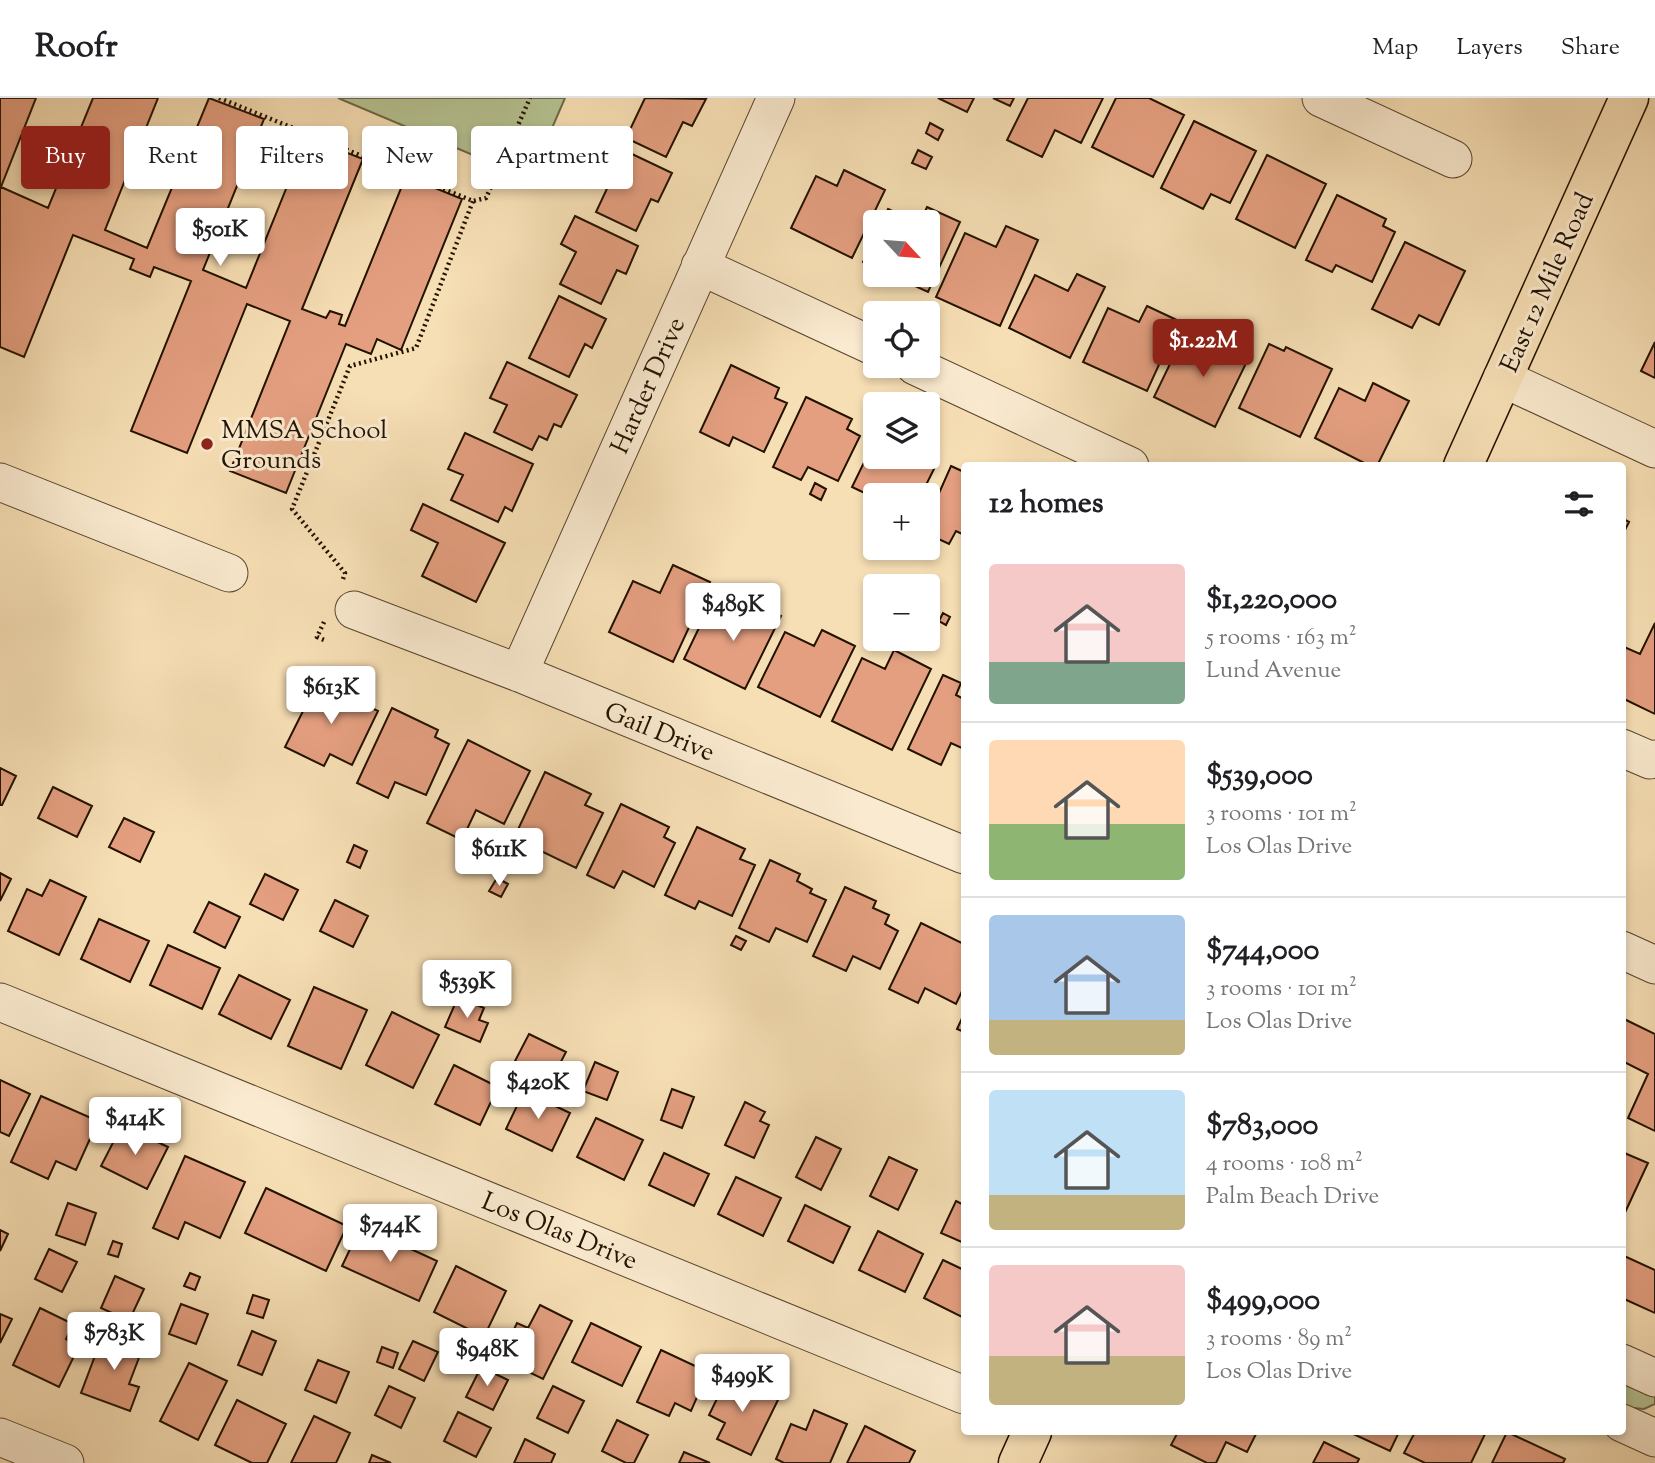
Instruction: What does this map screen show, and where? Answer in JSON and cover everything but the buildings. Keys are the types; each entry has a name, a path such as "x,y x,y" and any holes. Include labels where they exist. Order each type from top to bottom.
{"main road":[{"name":"East 12 Mile Road","path":"1465,462 1629,98"},
{"path":"1018,1463 1031,1435"}],"street":[{"name":"Harder Drive","path":"519,673 776,98"},
{"path":"1321,98 1453,159"},
{"path":"700,265 863,341"},
{"path":"940,378 1121,462"},
{"path":"1502,378 1655,449"},
{"path":"0,482 229,573"},
{"name":"Gail Drive","path":"340,603 519,673 961,854"},
{"path":"1626,750 1655,760"},
{"path":"1626,952 1655,965"},
{"name":"Los Olas Drive","path":"0,1002 961,1394"},
{"path":"1626,1365 1655,1378"},
{"path":"0,1437 65,1463"}],"path":[{"path":"219,98 473,201 486,198 530,98"},
{"path":"324,640 317,637 340,603 345,573 292,509 350,366 416,348 473,201"}],"green space":[{"path":"338,98 565,98 553,126 471,126 471,154 457,148 457,126 404,126"},
{"path":"1626,1381 1655,1394 1655,1404 1644,1409 1626,1407"}],"place":[{"name":"MMSA School Grounds","path":"207,444"}]}
